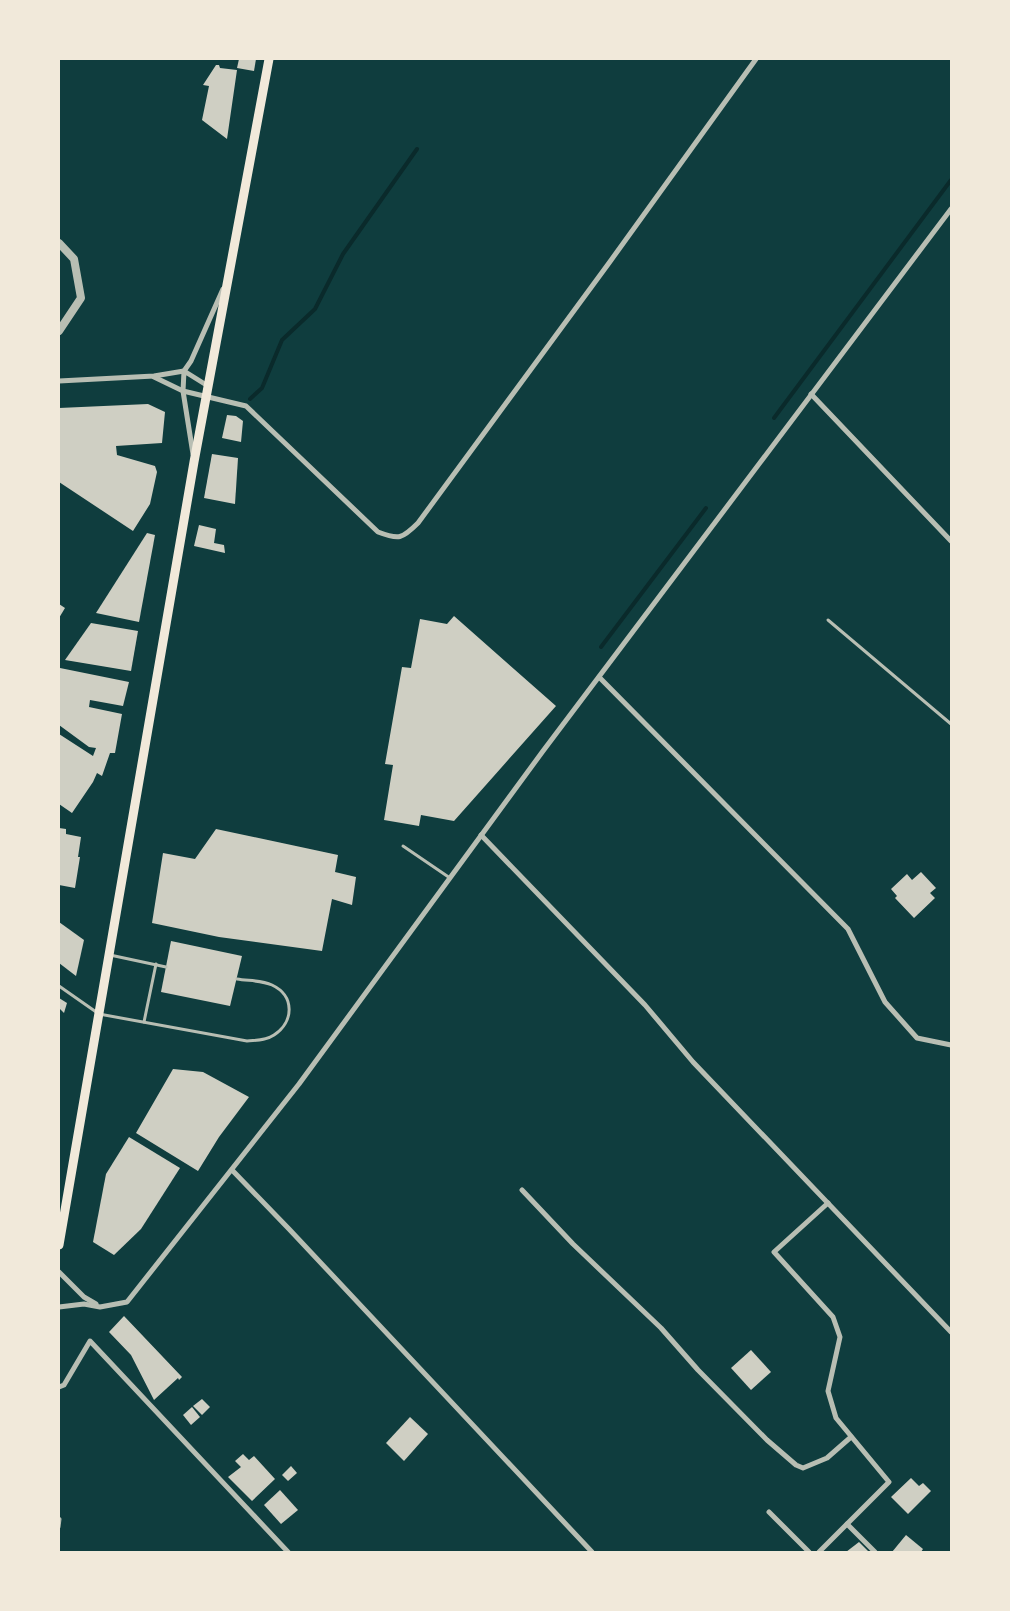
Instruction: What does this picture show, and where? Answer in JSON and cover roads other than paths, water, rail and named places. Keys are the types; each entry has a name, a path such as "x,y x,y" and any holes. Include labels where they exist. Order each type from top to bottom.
{"main road":[{"path":"59,1245 194,462 269,59"}],"street":[{"path":"154,376 183,391 246,406 378,532 393,538 407,534 418,523 604,271 756,59"},
{"path":"59,1307 84,1304 100,1307 127,1302 299,1084 599,676 951,209"},
{"path":"59,244 74,259 80,298 59,331"},
{"path":"194,462 183,391 184,371 191,360 228,279"},
{"path":"59,381 154,376 184,371 209,386"},
{"path":"812,394 951,541"},
{"path":"599,676 848,929 885,1002 917,1038 951,1045"},
{"path":"482,835 645,1005 693,1062 951,1332"},
{"path":"232,1170 592,1552"},
{"path":"522,1190 573,1244 661,1328 698,1370 767,1440 796,1465 803,1468 827,1458 851,1436"},
{"path":"819,1552 889,1482 836,1418 828,1391 840,1337 833,1317 774,1252 828,1203"},
{"path":"59,1272 84,1297 100,1307"},
{"path":"59,1388 64,1385 90,1342 288,1552"},
{"path":"768,1512 809,1552"},
{"path":"847,1524 875,1552"}],"lane":[{"path":"828,620 951,724"},
{"path":"403,846 450,878"},
{"path":"109,955 166,967"},
{"path":"144,1022 156,964"},
{"path":"59,986 99,1014 247,1041 264,1040 285,1026 289,1018 290,1009 284,995 266,983 237,979"},
{"path":"59,1518 59,1527"}],"waterway":[{"path":"250,399 262,388 282,340 315,309 343,254 417,149"},
{"path":"774,418 951,180"},
{"path":"601,647 706,508"}]}
